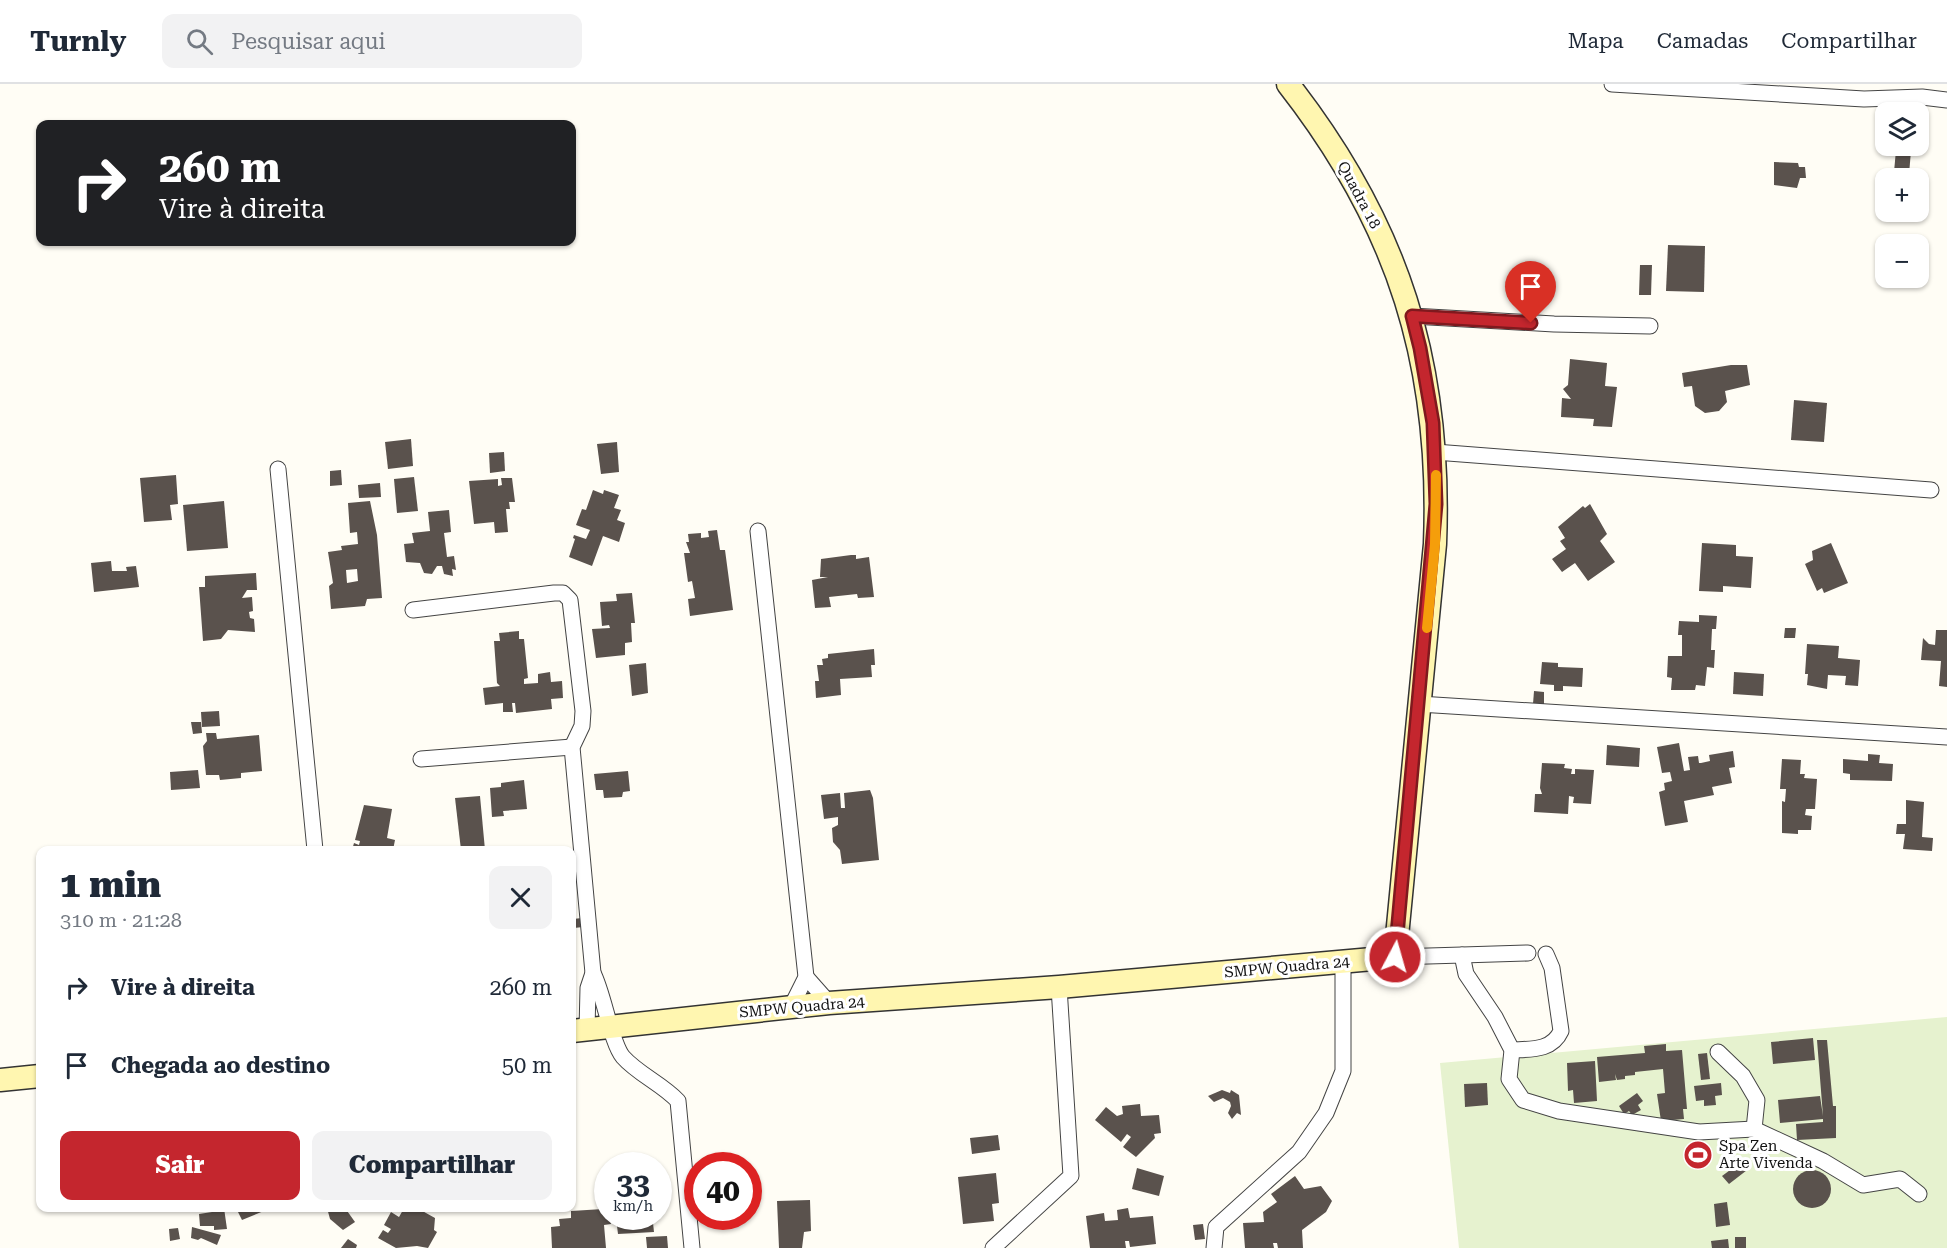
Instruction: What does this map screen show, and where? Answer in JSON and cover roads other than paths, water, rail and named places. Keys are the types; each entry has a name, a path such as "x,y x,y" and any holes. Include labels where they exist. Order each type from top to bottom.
{"street":[{"name":"Quadra 18","path":"1288,84 1327,136 1371,213 1412,316"},
{"path":"1612,84 1864,99 1922,97 1947,100"},
{"path":"1528,953 1395,957 1435,544 1436,452 1428,386 1412,316 1554,324 1650,326"},
{"path":"1436,452 1931,490"},
{"path":"278,469 315,846"},
{"path":"758,531 806,977 791,1007"},
{"path":"413,610 554,593 567,596 573,606 583,711 582,726 572,747 592,973 617,1047 624,1057 678,1101 692,1248"},
{"path":"1419,704 1947,737"},
{"path":"421,759 572,747"},
{"path":"1512,1050 1544,1048 1557,1040 1561,1032 1552,968 1546,954"},
{"path":"1462,955 1466,974 1495,1017 1512,1050 1509,1079 1523,1100 1559,1111 1699,1132 1754,1129 1823,1161 1863,1185 1900,1179 1919,1194"},
{"name":"SMPW Quadra 24","path":"579,1030 829,1003 1059,987 1395,957"},
{"path":"1214,1248 1216,1227 1299,1152 1326,1113 1343,1071 1343,962"},
{"path":"579,1030 592,973"},
{"path":"806,977 829,1003"},
{"path":"993,1248 1071,1176 1059,987"},
{"path":"1718,1052 1743,1076 1757,1100 1754,1129"},
{"path":"0,1080 36,1076"}],"place":[{"name":"Spa Zen Arte Vivenda","path":"1698,1155"}]}
